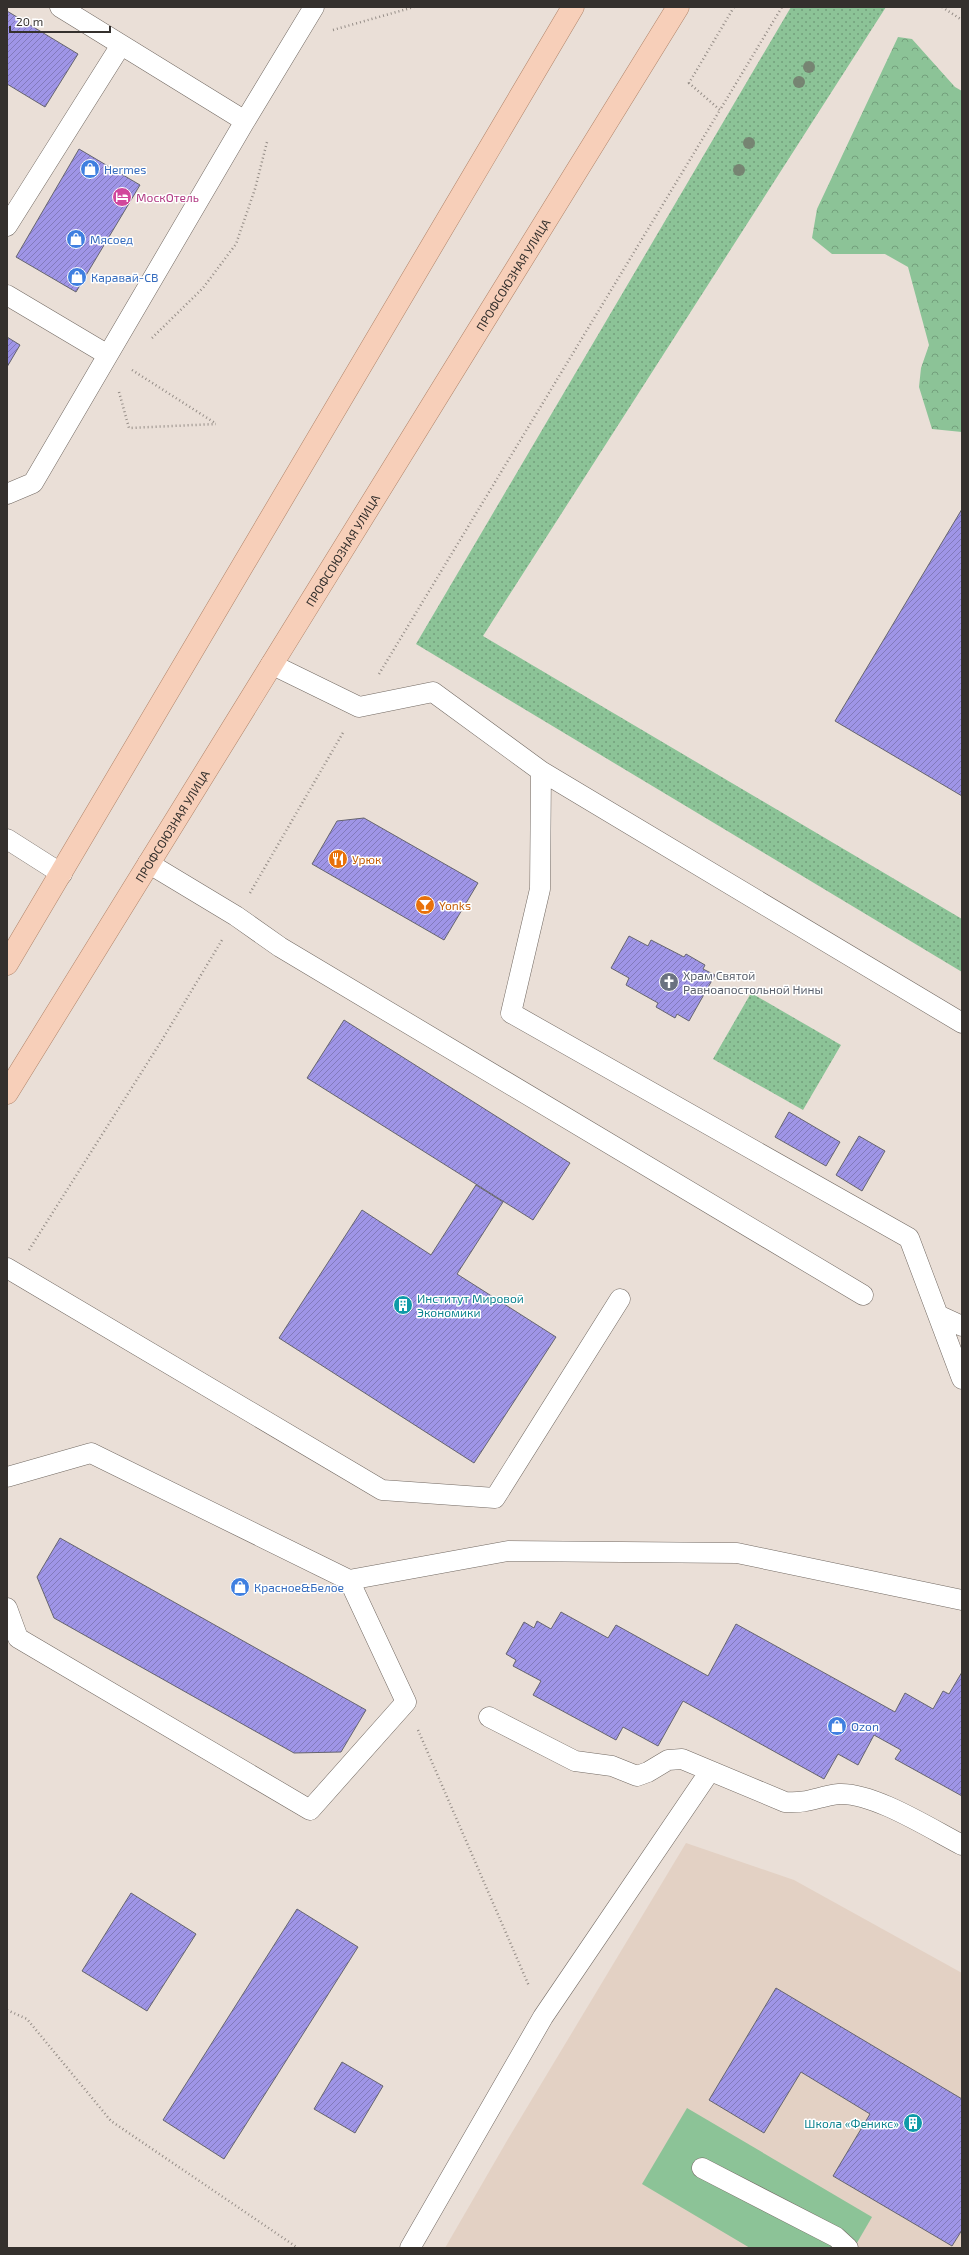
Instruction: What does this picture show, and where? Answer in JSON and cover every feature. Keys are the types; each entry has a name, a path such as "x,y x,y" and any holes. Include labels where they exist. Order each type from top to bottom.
{"main road":[{"path":"7,964 62,874 573,7"},
{"name":"ПРОФСОЮЗНАЯ УЛИЦА","path":"7,1093 678,7"}],"lane":[{"path":"60,7 121,45 249,114"},
{"path":"7,494 33,483 249,114 314,7"},
{"path":"7,226 121,45"},
{"path":"7,295 112,348"},
{"path":"271,664 359,707 433,692 541,772 962,1023"},
{"path":"541,772 540,889 511,1013 909,1238 962,1379"},
{"path":"7,839 62,874"},
{"path":"148,863 236,916 280,947 863,1295"},
{"path":"7,1268 382,1490 495,1498 620,1299"},
{"path":"938,1315 962,1326"},
{"path":"7,1477 91,1453 348,1580 508,1551 737,1553 962,1600"},
{"path":"7,1608 18,1638 310,1810 406,1702 348,1580"},
{"path":"489,1717 575,1761 612,1766 637,1776 648,1772 668,1760 682,1759 785,1802 800,1804 839,1794 872,1800 962,1845"},
{"path":"410,2248 543,2017 710,1771"},
{"path":"702,2168 836,2237 848,2248"}],"path":[{"path":"292,43 414,7"},
{"path":"734,7 689,83 720,110 782,7"},
{"path":"942,7 962,20"},
{"path":"112,348 152,338 203,288 236,244 255,189 269,134 249,114"},
{"path":"112,348 190,407 216,424 130,428 112,348"},
{"path":"406,1702 543,2017"},
{"path":"7,2010 27,2019 111,2121 298,2248"}],"shaded area":[{"path":"686,1843 794,1880 962,1973 962,2248 445,2248 508,2139"}],"green space":[{"path":"791,7 886,7 483,636 962,919 962,972 416,644"},
{"path":"898,37 912,39 955,87 962,91 962,432 932,429 919,387 921,368 929,345 908,267 885,254 832,254 812,238 817,209"},
{"path":"751,993 841,1045 803,1110 713,1059"},
{"path":"687,2108 872,2217 854,2248 750,2248 642,2184"}],"building":[{"path":"7,11 78,54 45,107 7,84"},
{"path":"79,149 140,185 76,292 16,257"},
{"path":"7,337 20,345 7,367"},
{"path":"962,509 962,796 835,721"},
{"path":"364,818 478,883 444,940 312,864 337,821"},
{"name":"Храм Святой Равноапостольной Нины","path":"629,936 648,946 651,940 684,957 686,954 705,965 703,969 715,975 689,1021 677,1014 675,1018 656,1007 658,1003 626,985 629,978 611,968"},
{"path":"344,1020 570,1163 533,1220 307,1078"},
{"path":"789,1112 840,1142 826,1166 775,1137"},
{"path":"859,1136 885,1151 862,1191 836,1175"},
{"name":"Институт Мировой Экономики","path":"476,1185 503,1202 457,1274 556,1337 474,1463 279,1338 362,1210 431,1255"},
{"path":"60,1538 366,1710 341,1752 294,1753 54,1618 37,1577"},
{"path":"561,1612 608,1638 616,1625 708,1676 736,1624 895,1712 905,1693 933,1709 943,1691 949,1694 962,1672 962,1796 895,1759 901,1750 874,1735 858,1765 838,1754 824,1779 683,1701 658,1746 623,1727 616,1740 533,1695 541,1681 513,1666 516,1660 506,1654 524,1622 534,1628 537,1621 551,1629"},
{"path":"131,1893 196,1934 147,2011 82,1971"},
{"path":"297,1909 358,1947 224,2159 163,2120"},
{"name":"Школа «Феникс»","path":"776,1988 962,2099 962,2230 952,2246 833,2176 870,2114 801,2072 764,2133 709,2100"},
{"path":"342,2062 383,2086 355,2133 314,2109"}],"place":[{"name":"Hermes","path":"90,169"},
{"name":"МоскOтель","path":"122,197"},
{"name":"Мясоед","path":"76,239"},
{"name":"Каравай-СВ","path":"77,277"},
{"name":"Урюк","path":"338,859"},
{"name":"Yonks","path":"425,905"},
{"name":"Храм Святой Равноапостольной Нины","path":"669,982"},
{"name":"Институт Мировой Экономики","path":"403,1305"},
{"name":"Красное&Белое","path":"240,1587"},
{"name":"Ozon","path":"837,1726"},
{"name":"Школа «Феникс»","path":"913,2123"}]}
